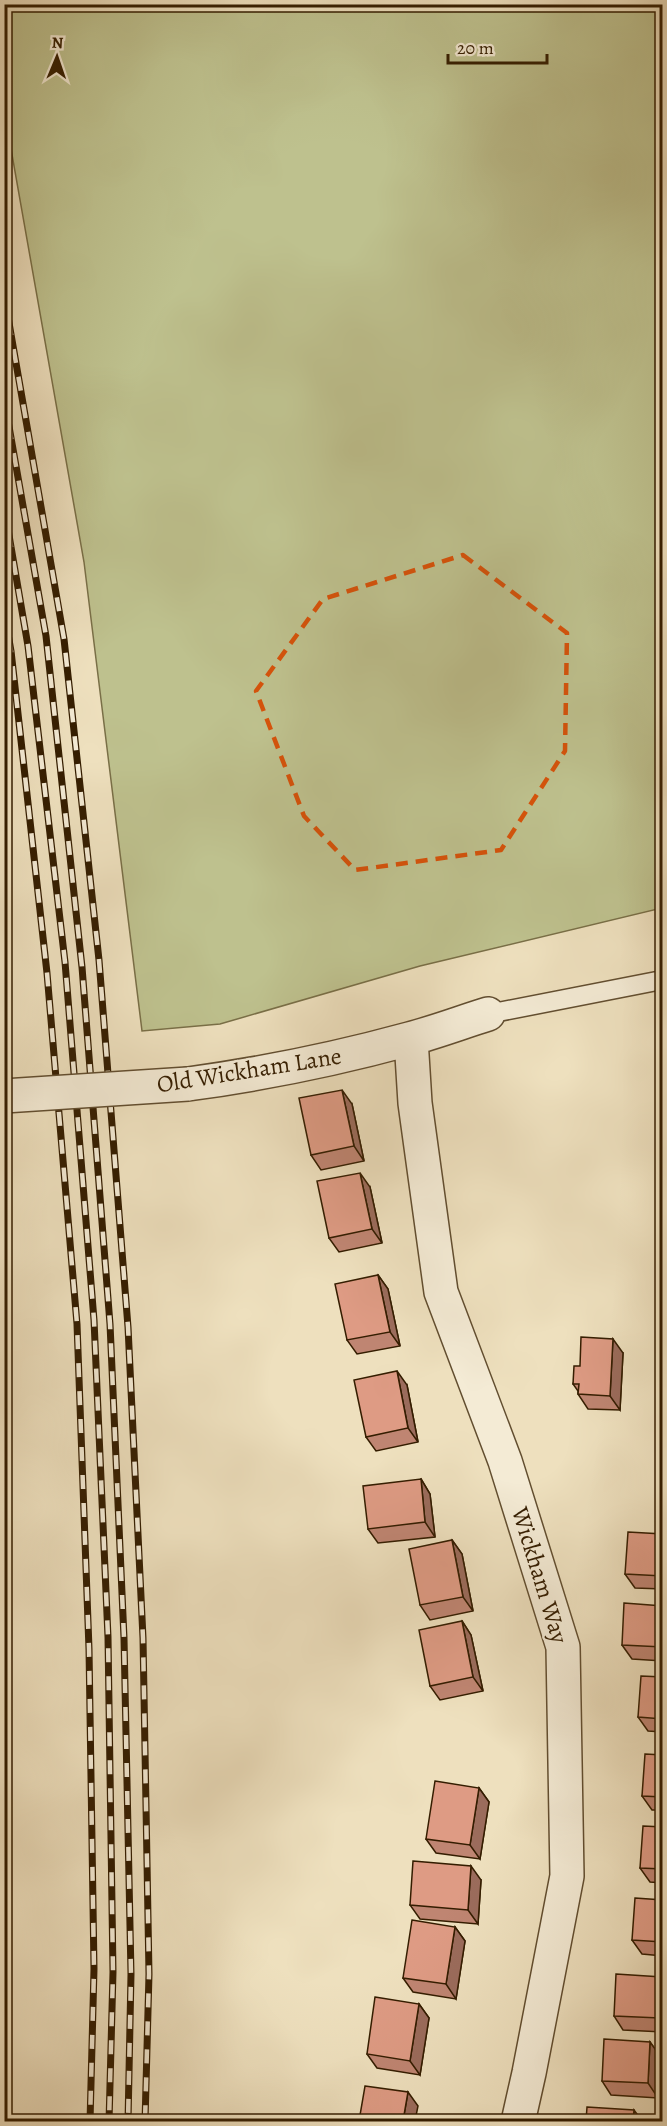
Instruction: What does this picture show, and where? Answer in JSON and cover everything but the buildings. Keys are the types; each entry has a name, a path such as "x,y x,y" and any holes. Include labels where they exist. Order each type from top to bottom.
{"street":[{"name":"Old Wickham Lane","path":"4,1096 188,1084 244,1076 411,1039 488,1014"},
{"name":"Wickham Way","path":"411,1039 415,1103 441,1292 505,1461 563,1647 567,1876 530,2073 518,2121"}],"lane":[{"path":"488,1014 663,981"}],"highlighted area":[{"path":"463,555 567,633 565,751 501,850 355,870 304,816 256,691 323,599"}],"green space":[{"path":"4,5 662,5 662,908 420,966 220,1024 142,1031 84,562 5,115"}],"railway":[{"path":"4,294 64,639 99,960 128,1327 143,1638 149,1974 145,2122"},
{"path":"4,398 46,636 82,967 110,1324 124,1638 131,1974 128,2122"},
{"path":"4,506 28,646 65,962 94,1320 108,1637 113,1972 109,2122"},
{"path":"4,611 11,651 47,973 77,1324 89,1649 94,1969 90,2122"}]}
